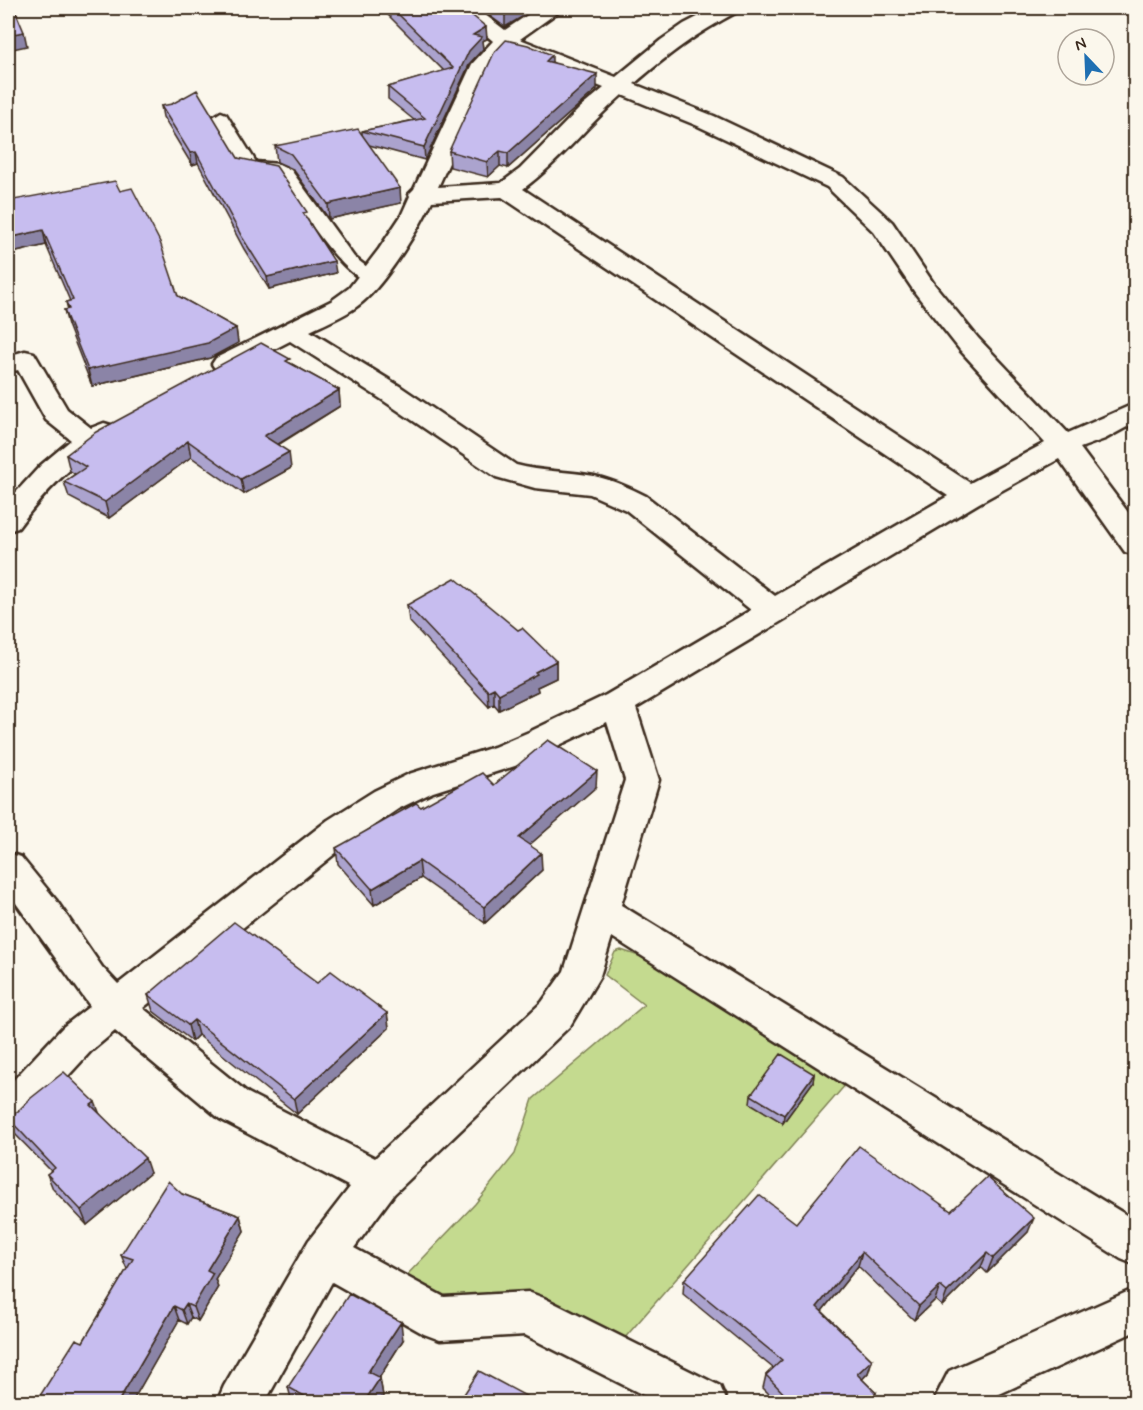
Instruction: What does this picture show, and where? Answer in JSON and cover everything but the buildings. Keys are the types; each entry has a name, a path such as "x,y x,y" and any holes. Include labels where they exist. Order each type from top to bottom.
{"street":[{"path":"464,8 505,40 706,121 835,182 883,227 924,289 962,335 1063,445 1136,545"},
{"path":"207,374 349,301 389,253 413,216 483,64 505,40 551,8"},
{"path":"422,194 470,193 507,189 528,174 619,85 668,44 730,8"},
{"path":"507,189 969,496"},
{"path":"290,330 391,393 507,471 535,479 593,485 615,492 636,503 773,611"},
{"path":"8,364 25,359 56,414 89,440"},
{"path":"8,1113 77,1039 340,830 386,800 421,783 523,749 618,703 969,496 1063,445 1095,434 1136,411"},
{"path":"8,521 45,473 89,440 128,418"},
{"path":"240,1402 324,1254 379,1182 556,1014 581,976 642,780 618,703"},
{"path":"8,867 43,910 88,978 115,1008 234,1106 379,1182"},
{"path":"602,912 1136,1245"},
{"path":"324,1254 440,1319 528,1313 704,1402"},
{"path":"956,1402 965,1387 1136,1309"}],"lane":[{"path":"221,117 251,166 279,169 285,173 348,261 370,278"}],"green space":[{"path":"621,950 642,957 847,1083 622,1341 539,1296 517,1293 446,1298 404,1278 475,1204 515,1154 533,1099 644,1005 605,975 615,952"}]}
